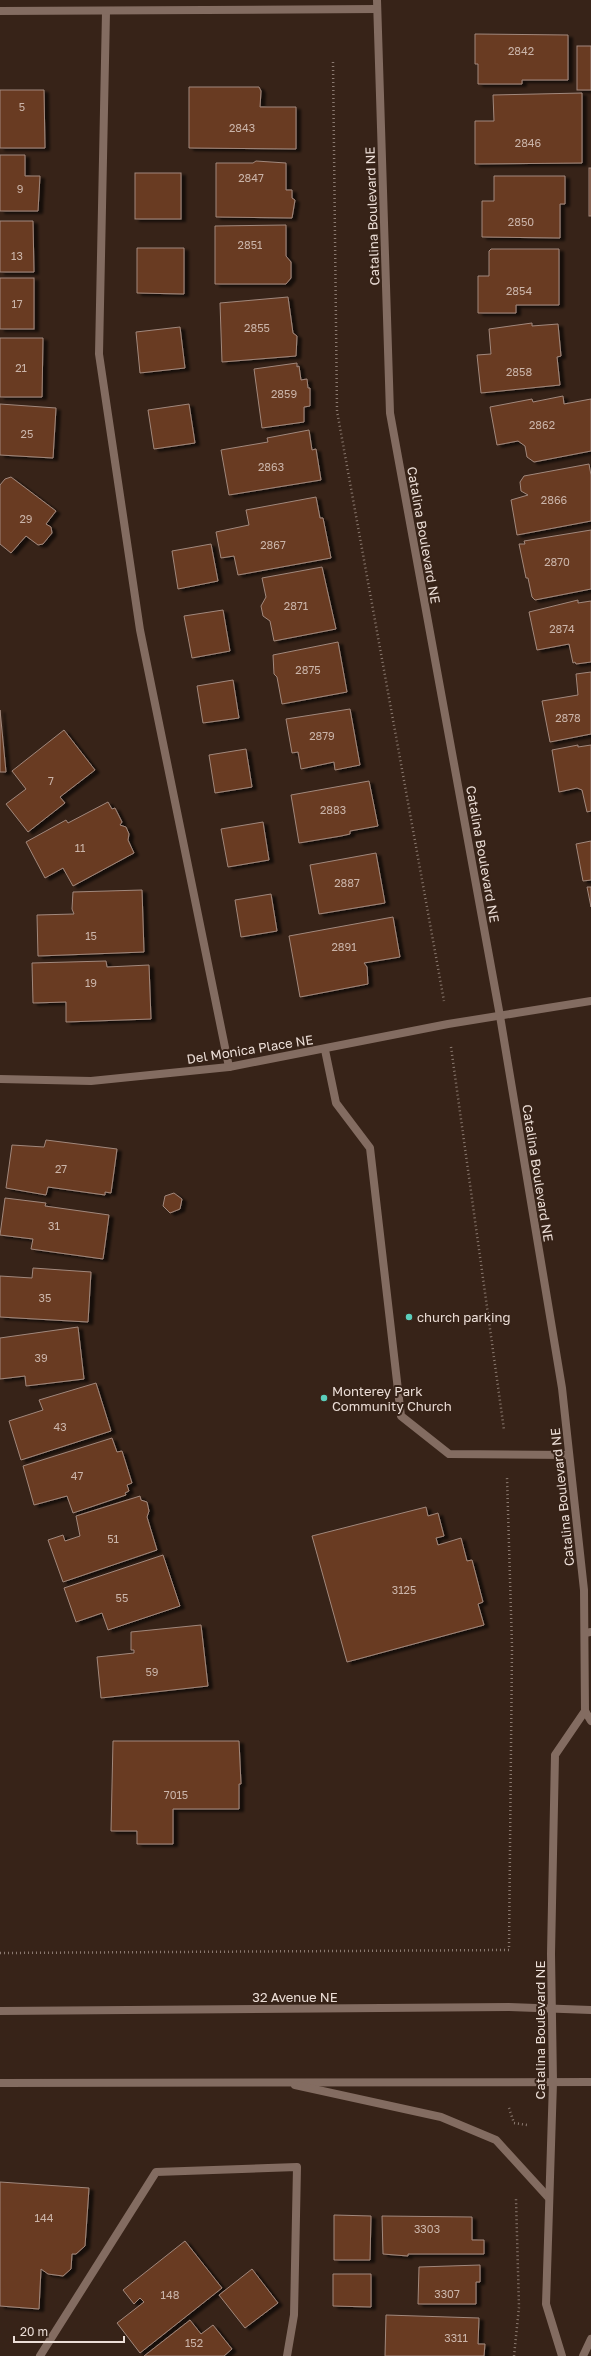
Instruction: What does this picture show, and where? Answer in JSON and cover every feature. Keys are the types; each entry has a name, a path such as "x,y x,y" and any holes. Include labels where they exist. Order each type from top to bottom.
{"street":[{"name":"Catalina Boulevard NE","path":"377,0 390,413 500,1016 562,1388 569,1455 588,1590 585,1711 555,1755 551,1954 553,2082 548,2197 546,2304 562,2356"},
{"path":"0,12 377,9"},
{"path":"106,12 99,354 140,630 229,1067"},
{"name":"Del Monica Place NE","path":"0,1079 91,1081 229,1067 325,1050 448,1024 591,1001"},
{"path":"325,1050 336,1103 370,1148 401,1416 449,1454 569,1455"},
{"path":"585,1711 591,1721"},
{"name":"32 Avenue NE","path":"0,2011 501,2007 591,2010"},
{"path":"279,2081 441,2117 496,2140 548,2197"},
{"path":"0,2083 279,2081 591,2082"},
{"path":"40,2356 156,2172 298,2167 294,2315 287,2356"},
{"path":"583,2356 591,2339"}],"path":[{"path":"0,1953 509,1950"},
{"path":"509,2108 514,2123"},
{"path":"514,2356 519,2307 516,2196"}],"building":[{"path":"475,34 568,35 568,80 522,80 522,84 478,84 478,64 475,64"},
{"path":"577,46 591,46 591,90 577,90"},
{"path":"189,87 259,87 261,91 260,107 296,107 296,149 189,148"},
{"path":"0,90 44,90 45,148 0,148"},
{"path":"582,93 582,163 475,164 475,121 494,121 493,95"},
{"path":"0,155 25,155 25,176 40,176 38,211 0,211"},
{"path":"256,161 286,163 286,190 292,190 292,198 295,200 292,218 216,217 216,163 253,163"},
{"path":"589,168 591,168 591,216 589,216"},
{"path":"135,173 181,173 181,219 135,219"},
{"path":"494,176 565,176 565,204 560,204 560,238 482,237 482,201 494,201"},
{"path":"0,221 33,221 34,272 0,272"},
{"path":"286,225 286,256 291,262 291,278 286,284 215,284 215,226"},
{"path":"137,248 184,248 184,294 137,293"},
{"path":"491,249 559,249 559,305 516,305 516,313 478,313 478,276 489,276 489,251"},
{"path":"0,278 34,278 34,329 0,329"},
{"path":"288,297 293,333 297,336 296,356 222,362 220,303"},
{"path":"532,323 532,326 558,324 561,356 557,357 560,385 481,393 477,355 491,354 489,329"},
{"path":"180,327 185,368 140,373 136,332"},
{"path":"0,338 43,338 42,397 0,397"},
{"path":"297,363 297,367 299,366 301,380 307,379 308,388 310,388 310,406 304,407 304,422 262,428 254,369"},
{"path":"563,396 564,404 591,399 591,451 534,462 527,457 525,446 518,441 497,445 490,407 532,399 533,402"},
{"path":"0,404 56,408 53,458 0,455"},
{"path":"189,404 195,443 154,449 148,410"},
{"path":"309,430 312,450 316,449 321,480 229,495 221,450 268,442 267,438"},
{"path":"589,464 591,475 591,521 517,535 511,500 528,495 521,491 520,482 524,476"},
{"path":"11,477 56,511 46,524 51,527 52,533 43,544 38,545 26,536 11,553 0,544 0,485 5,479"},
{"path":"316,497 320,518 323,518 331,558 238,575 234,556 221,558 216,532 249,525 246,510"},
{"path":"591,530 591,589 535,600 532,597 528,578 526,578 519,544 525,544 524,541"},
{"path":"211,544 218,581 178,589 172,551"},
{"path":"322,567 336,629 274,641 270,621 263,616 261,606 266,597 262,578"},
{"path":"578,600 578,603 591,601 591,662 573,663 569,644 537,650 529,612"},
{"path":"223,610 230,651 192,658 184,616"},
{"path":"338,642 347,692 282,704 277,677 274,674 273,655"},
{"path":"591,672 591,734 550,742 542,701 578,695 576,674"},
{"path":"233,680 239,718 203,723 197,686"},
{"path":"350,709 360,765 335,770 334,762 301,769 298,752 292,753 286,719"},
{"path":"0,710 6,772 0,772"},
{"path":"64,730 95,770 60,797 65,803 28,832 6,804 26,789 12,771"},
{"path":"578,745 578,747 591,745 591,811 587,812 582,790 577,788 559,792 552,750"},
{"path":"246,749 252,787 215,793 209,755"},
{"path":"369,781 378,826 350,831 350,834 341,836 299,843 291,795"},
{"path":"108,802 112,809 115,808 122,822 120,825 126,827 129,834 128,840 134,853 73,886 63,868 45,878 26,842 66,820 68,823"},
{"path":"263,822 269,860 228,867 221,829"},
{"path":"591,841 591,880 583,881 576,844"},
{"path":"376,853 385,903 319,914 310,865"},
{"path":"587,887 591,887 591,907"},
{"path":"142,890 144,952 38,956 37,915 74,914 72,909 73,892"},
{"path":"271,894 277,931 241,937 235,900"},
{"path":"393,917 400,957 364,963 367,967 368,984 300,997 289,936"},
{"path":"106,961 107,967 149,965 151,1019 66,1022 66,1002 33,1003 32,963"},
{"path":"46,1140 117,1149 111,1193 105,1192 105,1195 48,1187 46,1195 6,1188 12,1145 44,1147"},
{"path":"174,1193 182,1199 180,1209 170,1213 163,1206 165,1196"},
{"path":"5,1198 46,1203 45,1206 109,1215 103,1259 31,1249 33,1239 0,1235"},
{"path":"33,1268 91,1272 88,1322 0,1317 0,1276 32,1278"},
{"path":"78,1327 84,1379 26,1386 25,1376 0,1379 0,1338"},
{"path":"96,1383 111,1431 21,1460 9,1421 43,1410 39,1400"},
{"path":"112,1438 117,1452 122,1451 132,1483 127,1485 129,1491 125,1493 126,1495 73,1513 67,1496 34,1505 23,1466"},
{"path":"140,1496 141,1500 147,1502 149,1511 147,1517 157,1550 63,1582 48,1540 63,1535 65,1541 80,1536 76,1516"},
{"path":"426,1507 428,1516 438,1513 444,1536 436,1538 438,1545 461,1538 467,1561 472,1560 483,1602 478,1604 484,1625 347,1662 312,1536"},
{"path":"163,1555 180,1606 108,1630 102,1613 76,1622 64,1588"},
{"path":"201,1625 208,1686 101,1698 97,1657 134,1653 134,1650 131,1650 131,1632"},
{"path":"113,1741 239,1741 241,1784 239,1784 239,1809 173,1809 173,1844 137,1844 137,1831 111,1831"},
{"path":"0,2182 89,2188 85,2246 76,2254 72,2254 71,2269 63,2276 48,2274 41,2269 39,2309 0,2306"},
{"path":"334,2215 371,2216 370,2260 334,2260"},
{"path":"382,2216 472,2217 472,2240 484,2240 484,2254 408,2254 408,2256 383,2254"},
{"path":"185,2241 222,2288 140,2353 117,2323 144,2302 140,2298 134,2304 123,2290"},
{"path":"480,2265 480,2282 476,2282 476,2304 418,2304 419,2267"},
{"path":"252,2269 278,2303 245,2328 219,2295"},
{"path":"333,2274 371,2274 371,2307 333,2306"},
{"path":"386,2315 479,2318 478,2344 485,2344 484,2356 385,2356"},
{"path":"190,2320 201,2334 213,2325 232,2349 224,2356 144,2356"}],"place":[{"name":"church parking","path":"409,1317"},
{"name":"Monterey Park Community Church","path":"324,1398"}]}
